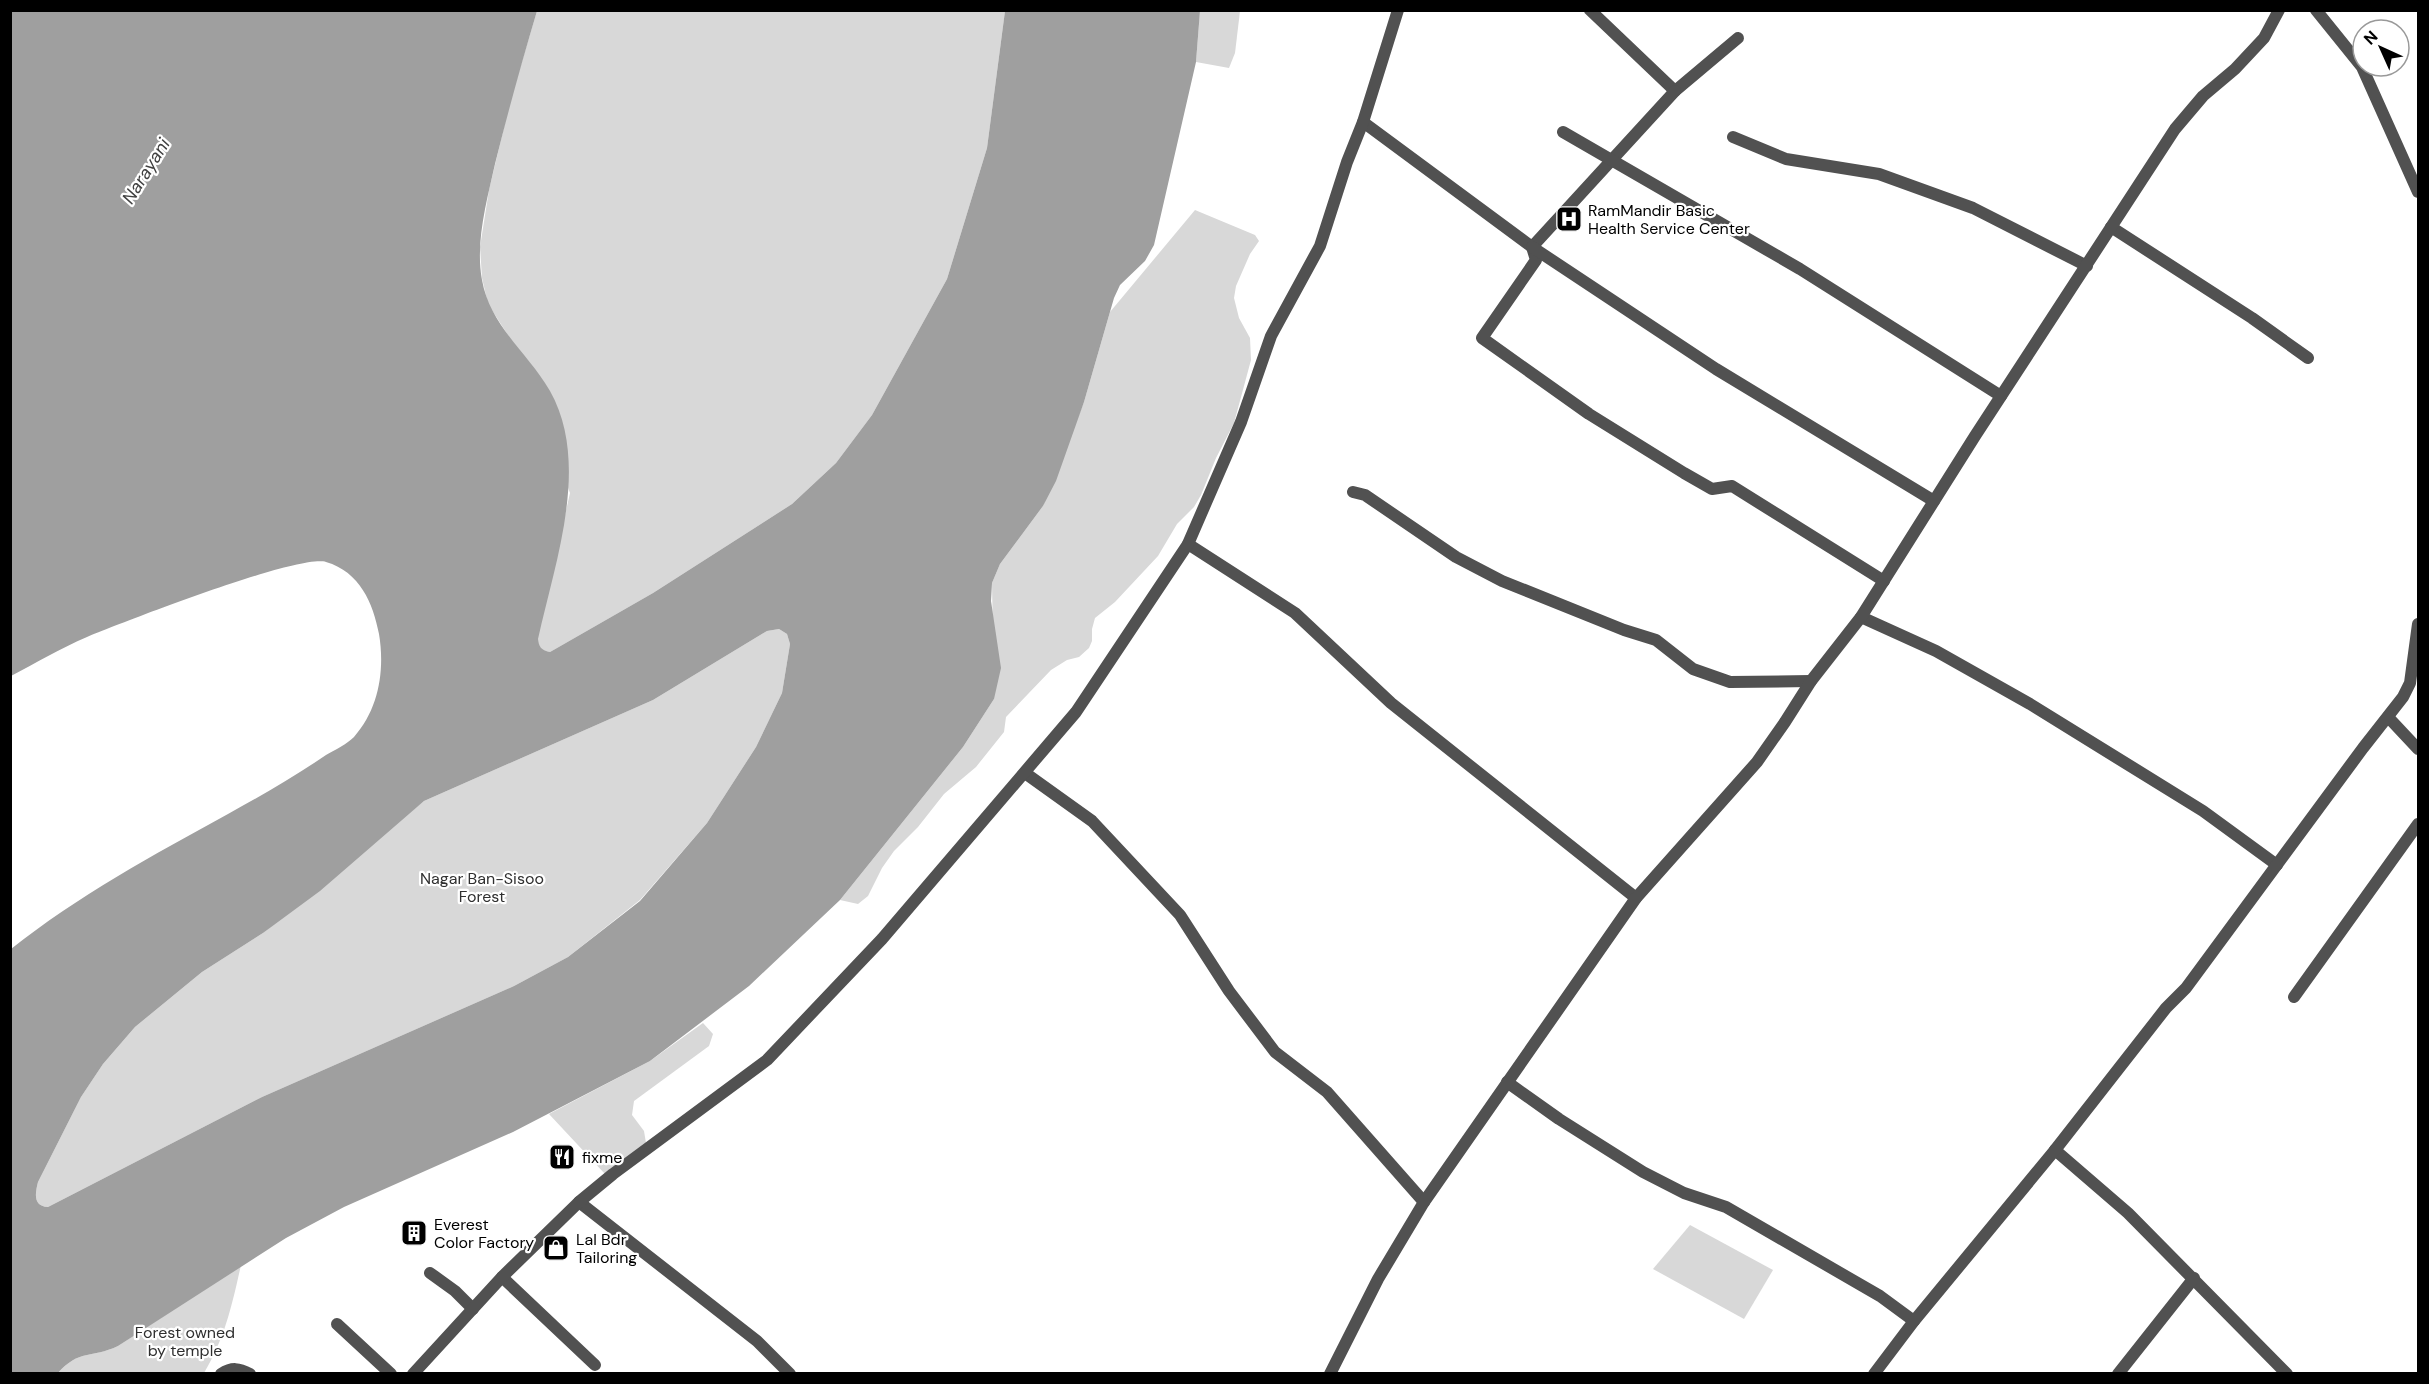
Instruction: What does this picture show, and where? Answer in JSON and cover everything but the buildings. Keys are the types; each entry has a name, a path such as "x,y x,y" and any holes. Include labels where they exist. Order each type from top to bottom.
{"street":[{"path":"413,1374 502,1277 579,1202 613,1174 767,1060 882,939 1076,712 1188,544 1241,422 1271,336 1320,246 1347,162 1363,122 1398,10"},
{"path":"1590,10 1675,91"},
{"path":"1330,1374 1378,1279 1424,1202 1507,1082 1636,898 1757,762 1811,681 1861,617 2001,396 2175,129 2203,96 2235,69 2264,38 2279,10"},
{"path":"2316,10 2362,67 2418,192"},
{"path":"1532,247 1675,91 1738,38"},
{"path":"1363,122 1532,247 1716,369 1934,501"},
{"path":"1563,132 1800,269 2001,396"},
{"path":"1732,137 1786,159 1879,174 1973,208 2087,266"},
{"path":"2111,227 2220,296 2308,358"},
{"path":"1532,247 1536,260 1482,338 1589,414 1684,473 1712,489 1732,486 1884,581"},
{"path":"1353,492 1365,495 1456,557 1502,581 1624,630 1656,640 1693,669 1730,682 1811,681"},
{"path":"1188,544 1295,613 1391,703 1636,898"},
{"path":"1861,617 1936,651 2030,704 2203,811 2277,865"},
{"path":"1874,1374 2166,1008 2186,988 2388,717 2410,683 2418,624"},
{"path":"2388,717 2418,749"},
{"path":"1025,773 1092,821 1180,915 1229,991 1275,1052 1327,1092 1424,1202"},
{"path":"2294,997 2418,824"},
{"path":"1507,1082 1559,1119 1643,1172 1684,1193 1726,1207 1880,1296 1914,1321"},
{"path":"2055,1150 2128,1213 2287,1374"},
{"path":"579,1202 757,1341 789,1374"},
{"path":"430,1273 455,1291 473,1309"},
{"path":"502,1277 595,1365"},
{"path":"2118,1374 2194,1278"},
{"path":"337,1324 391,1374"},
{"path":"222,1374 231,1368 241,1369 250,1374"}],"green space":[{"path":"537,11 1005,11 987,148 947,279 872,415 836,463 792,504 653,593 550,652 541,648 537,639 570,493 513,343 488,304 482,278 480,247 489,190 511,98"},
{"path":"1200,11 1240,11 1235,53 1229,68 1196,62"},
{"path":"1195,210 1255,235 1259,241 1250,254 1236,286 1234,298 1239,318 1250,338 1251,360 1234,423 1201,495 1194,507 1177,524 1158,556 1115,602 1095,618 1089,648 1079,657 1067,660 1051,670 1006,717 1004,732 976,767 944,794 918,827 894,851 882,868 868,896 858,904 840,900 963,747 994,699 992,583 1000,564 1043,506 1084,402 1110,312"},
{"name":"Nagar Ban-Sisoo Forest","path":"779,629 787,634 790,644 782,693 756,747 707,823 640,900 568,957 514,986 262,1097 48,1207 37,1202 38,1182 81,1097 103,1064 135,1027 202,972 263,933 424,801 653,700 767,631"},
{"path":"703,1023 713,1034 709,1046 634,1101 632,1115 644,1131 646,1143 605,1174 549,1114 650,1061"},
{"path":"1690,1225 1773,1270 1744,1319 1653,1269"},
{"name":"Forest owned by temple","path":"241,1265 223,1334 204,1373 57,1374 72,1360 118,1346"}],"water":[{"name":"Narayani","path":"11,10 537,11 495,164 483,221 480,266 486,296 493,311 550,391 562,419 568,450 569,481 566,514 538,639 541,648 550,652 653,593 792,504 836,463 872,415 947,279 987,148 1005,11 1200,11 1196,62 1154,245 1145,261 1120,285 1114,298 1084,402 1056,481 1043,506 1000,564 992,583 991,601 1001,668 994,699 963,747 840,900 749,986 650,1061 513,1132 344,1207 286,1238 118,1346 72,1360 57,1374 11,1373 11,949 63,911 116,877 278,786 351,740 362,726 374,702 380,675 381,648 369,600 356,581 348,573 326,562 309,562 247,578 136,618 77,641 11,676","holes":["779,629 787,634 790,644 782,693 756,747 707,823 640,901 568,957 514,986 262,1097 48,1207 37,1202 38,1182 81,1097 103,1064 135,1027 202,972 263,933 320,891 424,801 653,700 767,631"]}],"place":[{"name":"RamMandir Basic Health Service Center","path":"1569,219"},
{"name":"fixme","path":"562,1157"},
{"name":"Everest Color Factory","path":"414,1233"},
{"name":"Lal Bdr Tailoring","path":"556,1248"}]}
